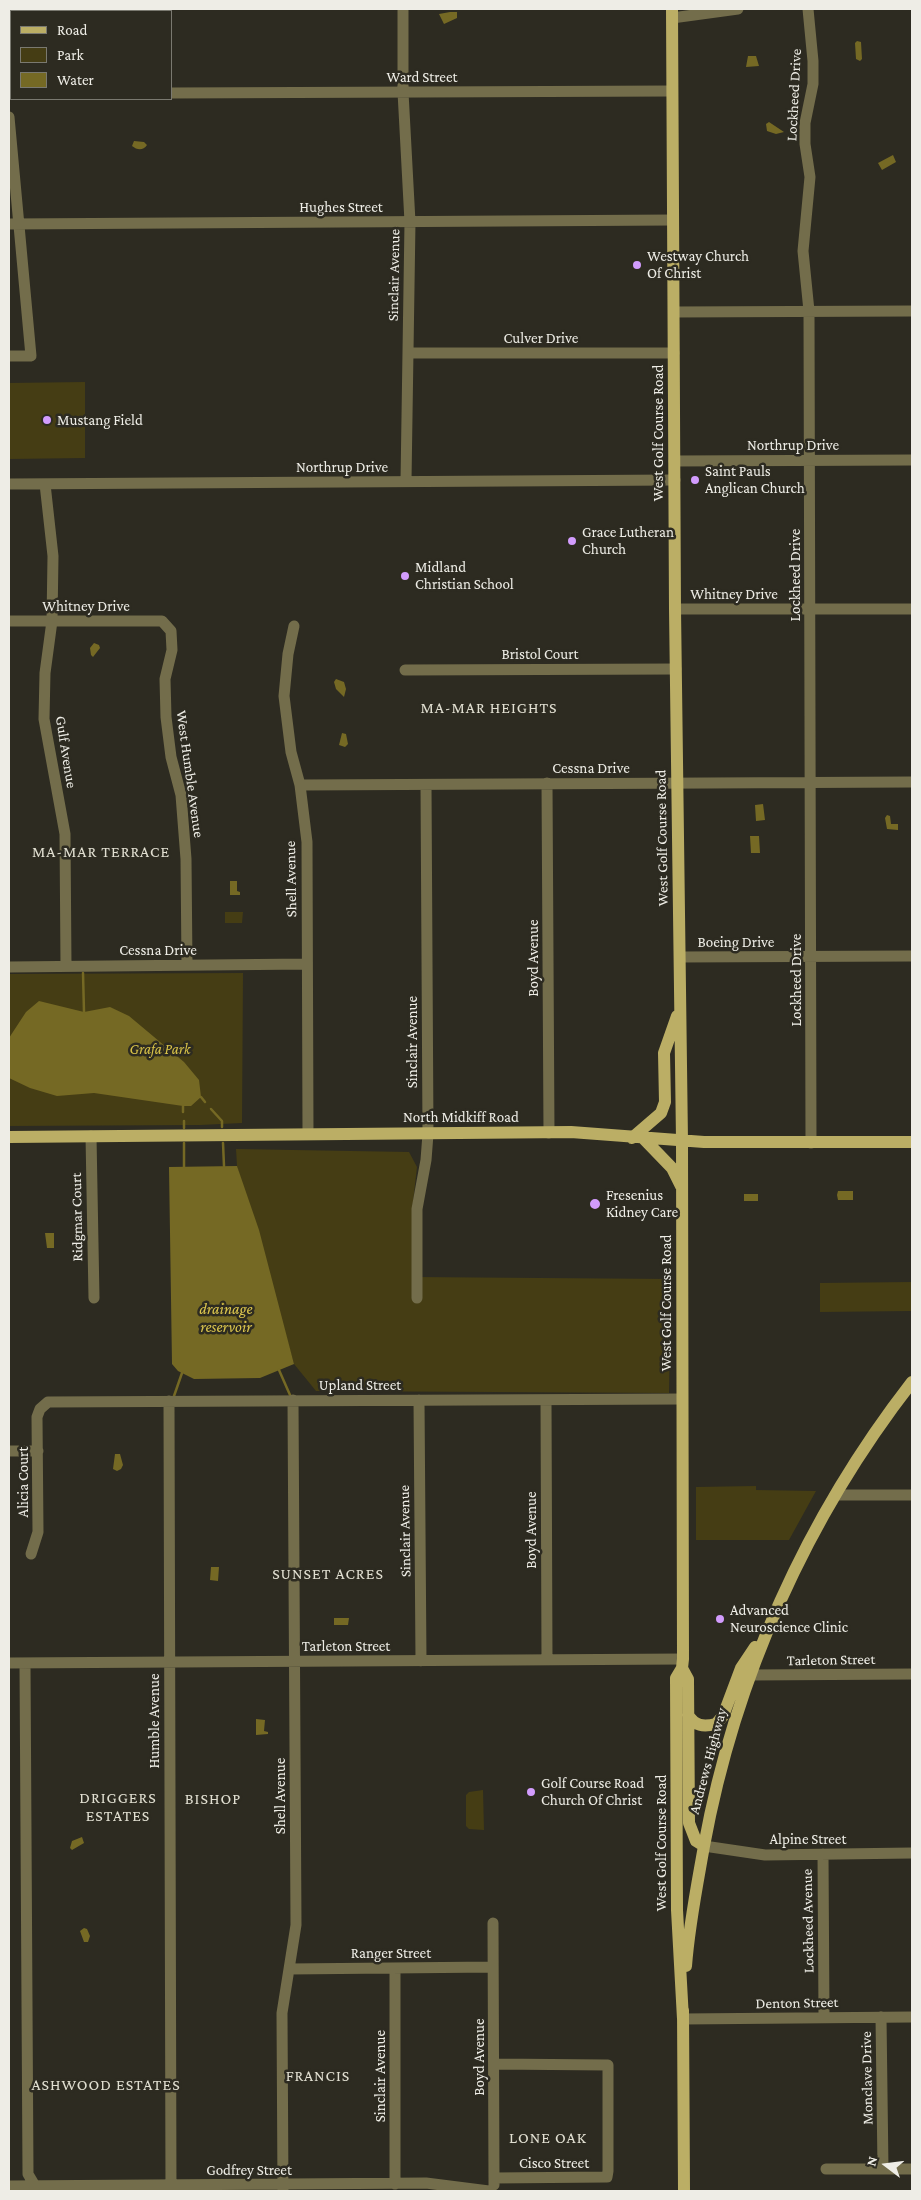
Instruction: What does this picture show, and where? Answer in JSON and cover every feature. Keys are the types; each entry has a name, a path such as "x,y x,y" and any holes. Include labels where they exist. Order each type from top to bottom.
{"main road":[{"name":"West Golf Course Road","path":"672,13 675,609 682,1141 683,1663 688,1679 689,1823 696,1841 704,1846"},
{"path":"680,1006 664,1053 665,1102 661,1113 638,1138 672,1168 682,1189"},
{"name":"North Midkiff Road","path":"9,1137 571,1132 682,1141 912,1142"},
{"name":"Andrews Highway","path":"684,2191 683,2019 691,1917 714,1793 750,1675 806,1548 835,1496 874,1434 912,1382"},
{"path":"688,1715 696,1724 703,1726 716,1724 723,1716 741,1668 770,1626"},
{"name":"West Golf Course Road","path":"683,1663 676,1678 677,1910 683,2019"}],"street":[{"name":"Sinclair Avenue","path":"403,9 403,92 410,222 406,481"},
{"path":"672,13 738,9"},
{"name":"Lockheed Drive","path":"808,9 813,61 813,84 805,123 805,144 810,177 803,251 808,311 810,460 812,1143"},
{"name":"Ward Street","path":"172,93 672,91"},
{"path":"9,117 14,224 31,356 9,356"},
{"name":"Hughes Street","path":"14,224 673,220"},
{"path":"674,312 912,311"},
{"name":"Culver Drive","path":"408,353 674,352"},
{"name":"Northrup Drive","path":"674,461 912,460"},
{"name":"Northrup Drive","path":"9,484 674,480"},
{"name":"Gulf Avenue","path":"45,484 53,556 52,621 45,673 44,719 64,834 66,966"},
{"name":"Whitney Drive","path":"675,609 912,609"},
{"name":"Whitney Drive","path":"9,621 162,621"},
{"name":"West Humble Avenue","path":"162,621 171,632 172,650 165,679 166,717 171,757 181,796 186,859 187,965"},
{"name":"Shell Avenue","path":"294,626 288,654 284,696 291,752 300,785 306,842 308,1134"},
{"name":"Bristol Court","path":"405,670 676,668"},
{"name":"Cessna Drive","path":"300,785 912,782"},
{"name":"Boyd Avenue","path":"547,784 549,1133"},
{"name":"Sinclair Avenue","path":"417,1298 417,1209 426,1160 428,1134 426,785"},
{"name":"Boeing Drive","path":"680,957 912,956"},
{"name":"Cessna Drive","path":"9,967 307,964"},
{"name":"Ridgmar Court","path":"91,1136 94,1298"},
{"name":"Upland Street","path":"40,1409 48,1402 682,1399"},
{"name":"Shell Avenue","path":"283,2188 282,2013 296,1925 293,1400"},
{"name":"Sinclair Avenue","path":"419,1400 421,1660"},
{"name":"Boyd Avenue","path":"546,1400 547,1660"},
{"name":"Humble Avenue","path":"168,1401 171,2189"},
{"name":"Alicia Court","path":"31,1554 38,1532 37,1417 40,1409"},
{"path":"9,1451 38,1451"},
{"path":"835,1496 912,1495"},
{"name":"Tarleton Street","path":"9,1664 421,1660 683,1663"},
{"path":"25,1663 28,2174 36,2189"},
{"name":"Tarleton Street","path":"750,1675 912,1674"},
{"name":"Alpine Street","path":"704,1846 764,1855 912,1853"},
{"name":"Lockheed Avenue","path":"823,1854 824,2017"},
{"name":"Boyd Avenue","path":"494,1923 494,2191"},
{"name":"Ranger Street","path":"289,1969 494,1967"},
{"name":"Sinclair Avenue","path":"395,1968 395,2184"},
{"name":"Monclave Drive","path":"881,2017 883,2169"},
{"name":"Denton Street","path":"683,2019 912,2017"},
{"name":"Cisco Street","path":"494,2064 608,2066 607,2177 494,2178"},
{"path":"826,2170 912,2169"},
{"name":"Godfrey Street","path":"9,2186 36,2189 171,2189 395,2184 407,2187 441,2184 489,2191"}],"green space":[{"name":"Mustang Field","path":"85,382 85,458 9,459 9,383"},
{"path":"225,912 243,912 242,923 225,923"},
{"name":"Grafa Park","path":"243,973 242,1123 9,1126 9,974"},
{"path":"236,1149 409,1152 417,1167 412,1211 413,1277 671,1279 669,1393 316,1391 294,1364 237,1166"},
{"path":"912,1282 912,1311 820,1312 820,1283"},
{"path":"756,1486 756,1490 816,1491 789,1540 696,1540 696,1487"},
{"path":"483,1790 484,1830 469,1829 466,1826 466,1795 469,1792"}],"water":[{"path":"457,12 457,18 444,24 439,14"},
{"path":"857,41 861,42 862,59 860,61 856,59 855,43"},
{"path":"748,56 756,56 759,66 746,67"},
{"path":"769,122 784,132 776,134 767,131 766,124"},
{"path":"134,141 144,142 147,145 142,149 138,149 132,146"},
{"path":"893,155 896,162 882,170 878,163"},
{"path":"94,643 99,645 100,648 93,657 90,648"},
{"path":"336,679 344,682 346,689 344,697 336,689 334,682"},
{"path":"342,733 346,734 348,744 345,747 339,745"},
{"path":"763,804 765,820 756,821 755,805"},
{"path":"887,815 890,816 891,824 898,824 898,830 887,829 885,818"},
{"path":"750,836 759,836 760,853 751,853"},
{"path":"230,881 237,881 237,891 240,892 240,895 230,895"},
{"path":"39,1001 84,1012 110,1007 129,1016 184,1062 199,1080 201,1097 191,1106 183,1106 94,1093 57,1096 30,1088 9,1078 9,1038 26,1012"},
{"name":"drainage reservoir","path":"237,1166 259,1230 294,1364 260,1378 194,1379 178,1371 172,1364 169,1167"},
{"path":"838,1191 853,1191 853,1200 838,1200"},
{"path":"744,1194 758,1194 758,1201 744,1201"},
{"path":"45,1233 54,1233 54,1248 47,1248"},
{"path":"115,1454 120,1454 123,1465 117,1471 113,1469"},
{"path":"211,1567 219,1567 218,1581 210,1580"},
{"path":"334,1618 349,1618 348,1625 334,1625"},
{"path":"256,1719 265,1720 264,1731 268,1732 268,1734 256,1735"},
{"path":"82,1837 84,1843 72,1850 70,1848 72,1841"},
{"path":"84,1928 87,1929 90,1936 88,1942 84,1942 80,1931"}],"waterway":[{"path":"83,973 84,1012"},
{"path":"201,1097 205,1102"},
{"path":"183,1106 183,1112"},
{"path":"211,1109 222,1121 222,1127"},
{"path":"184,1121 184,1128"},
{"path":"184,1143 184,1167"},
{"path":"223,1143 224,1166"},
{"path":"279,1370 290,1395"},
{"path":"174,1396 182,1373"}],"place":[{"name":"Westway Church Of Christ","path":"637,265"},
{"name":"Mustang Field","path":"47,420"},
{"name":"Saint Pauls Anglican Church","path":"695,480"},
{"name":"Grace Lutheran Church","path":"572,541"},
{"name":"Midland Christian School","path":"405,576"},
{"name":"Fresenius Kidney Care","path":"595,1204"},
{"name":"Advanced Neuroscience Clinic","path":"720,1619"},
{"name":"Golf Course Road Church Of Christ","path":"531,1792"}],"district":[{"name":"MA-MAR HEIGHTS","path":"489,708"},
{"name":"MA-MAR TERRACE","path":"101,852"},
{"name":"SUNSET ACRES","path":"328,1574"},
{"name":"BISHOP","path":"213,1799"},
{"name":"DRIGGERS ESTATES","path":"118,1807"},
{"name":"FRANCIS","path":"318,2076"},
{"name":"ASHWOOD ESTATES","path":"106,2085"},
{"name":"LONE OAK","path":"548,2138"}]}
